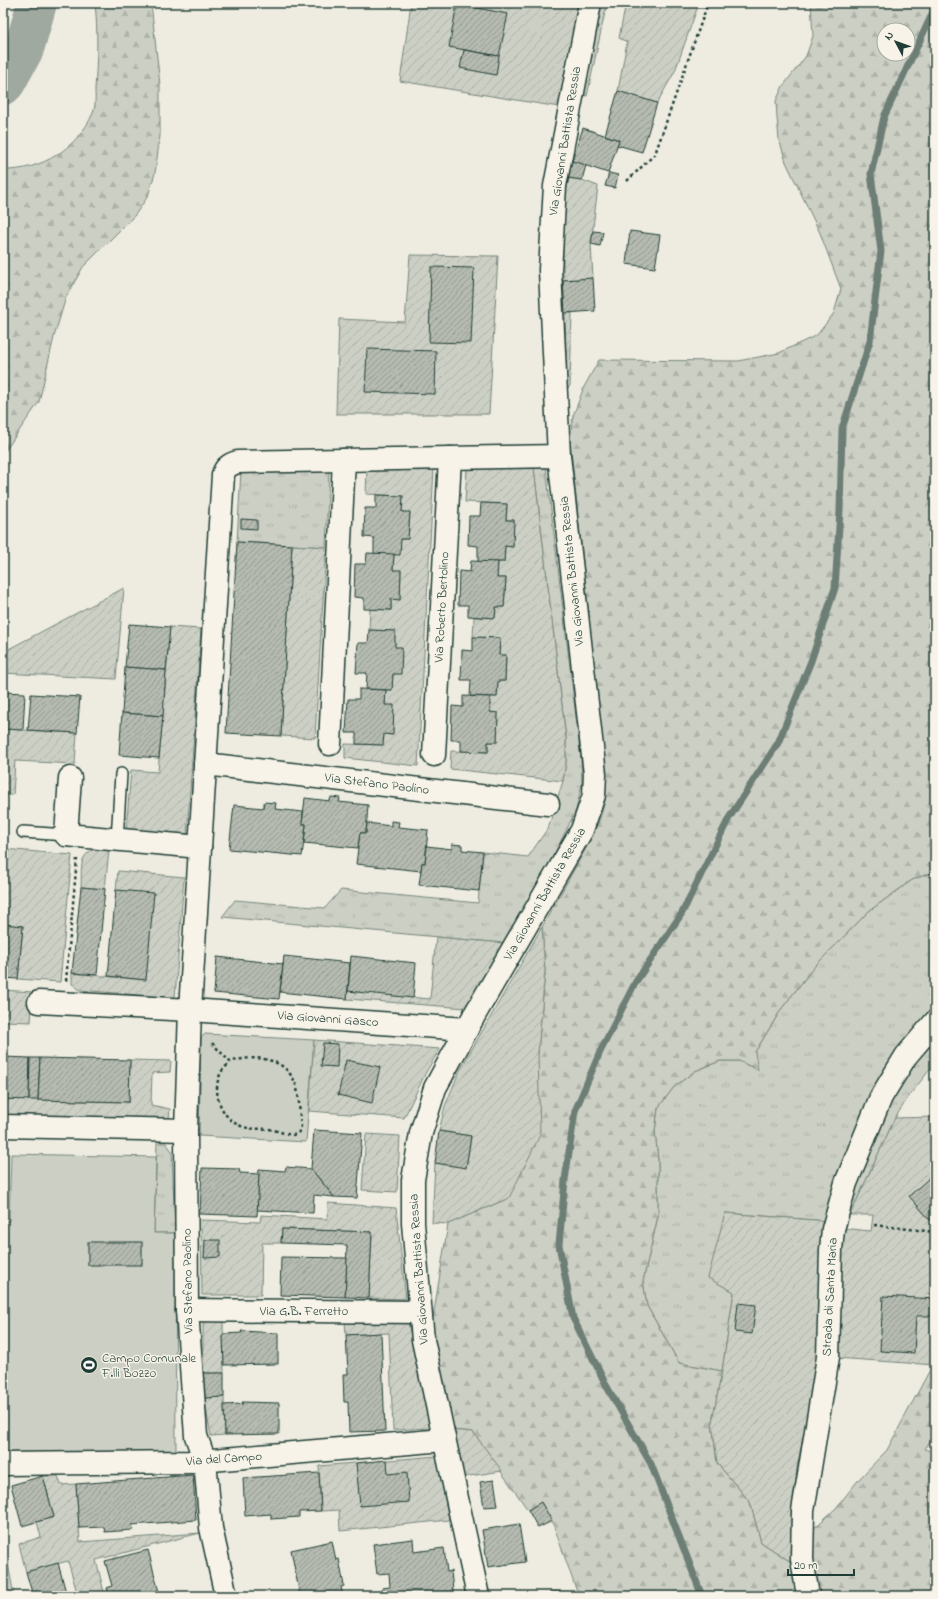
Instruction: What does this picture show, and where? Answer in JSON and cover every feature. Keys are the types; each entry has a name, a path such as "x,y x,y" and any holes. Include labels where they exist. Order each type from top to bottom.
{"street":[{"name":"Via Giovanni Battista Ressia","path":"478,1596 427,1361 420,1312 412,1199 417,1154 426,1113 435,1088 466,1029 569,855 587,818 594,795 595,774 559,456 550,270 552,208 562,146 590,3"},
{"path":"330,744 344,460 559,456"},
{"name":"Via Roberto Bertolino","path":"434,755 450,458"},
{"name":"Via Stefano Paolino","path":"226,1596 211,1528 205,1461 196,1436 187,1310 186,1130 190,1010 222,481 224,470 238,462 344,460"},
{"name":"Via Stefano Paolino","path":"206,764 548,804"},
{"path":"70,778 66,835 200,847"},
{"path":"39,1002 190,1010"},
{"name":"Via Giovanni Gasco","path":"190,1010 466,1029"},
{"name":"Strada di Santa Maria","path":"808,1596 802,1559 803,1511 807,1477 828,1357 830,1265 834,1228 846,1183 881,1097 906,1056 935,1022"},
{"path":"3,1126 186,1130"},
{"name":"Via G.B. Ferretto","path":"187,1310 420,1312"},
{"name":"Via del Campo","path":"3,1464 205,1461 444,1440"}],"lane":[{"path":"116,840 121,774"},
{"path":"23,832 66,835"}],"path":[{"path":"627,181 655,154 708,3"},
{"path":"64,1003 78,857"},
{"path":"189,1038 208,1039 230,1062"},
{"path":"256,1057 275,1062 284,1068 291,1076 296,1086 301,1126 299,1132 293,1135 268,1129 250,1128 240,1126 229,1119 218,1101 217,1090 222,1071 230,1062 256,1057"},
{"path":"874,1225 935,1232"}],"green space":[{"path":"95,3 151,3 160,85 160,136 155,173 148,196 135,215 83,267 66,297 54,337 39,402 3,454 3,170 17,169 44,162 68,147 86,126 93,113 95,104 97,25"},
{"path":"411,3 580,3 559,107 400,81"},
{"path":"600,3 607,3 587,96 581,95"},
{"path":"626,3 699,3 675,71 657,103 618,91 627,42 619,38"},
{"path":"811,3 935,3 935,871 912,880 869,911 814,967 782,1008 755,1052 758,1070 739,1061 720,1061 695,1071 674,1087 658,1108 655,1131 658,1160 658,1216 643,1281 647,1306 679,1363 722,1371 712,1422 717,1463 750,1502 761,1542 794,1564 799,1596 589,1596 576,1589 552,1521 541,1503 528,1510 473,1432 452,1430 433,1339 433,1318 448,1224 509,1198 538,1053 545,971 542,927 589,843 600,818 605,801 605,767 570,440 573,416 584,387 599,360 738,361 779,353 817,335 834,313 841,289 820,233 786,162 779,139 776,101 783,86 806,56 813,36"},
{"path":"568,178 582,180 598,186 591,244 593,278 563,280 563,225"},
{"path":"410,255 498,256 489,414 336,414 339,319 405,322"},
{"path":"565,313 572,313 570,386 567,389"},
{"path":"467,467 534,468 566,739 566,762 563,781 450,769 451,751 488,752 488,742 497,742 498,713 490,712 490,697 497,697 498,681 505,681 506,655 499,655 500,638 473,637 474,617 495,618 496,607 504,607 506,578 497,578 498,562 504,562 505,546 512,547 514,520 506,520 507,504 465,502"},
{"path":"367,468 434,468 418,766 345,758 345,744 383,745 384,734 392,735 385,705 386,690 392,690 395,631 369,630 370,609 391,610 391,599 400,599 401,571 393,570 394,554 401,539 408,539 410,513 402,512 403,496 366,494"},
{"path":"534,468 546,468 581,759 582,784 576,810 552,859 503,943 222,917 235,900 325,908 341,890 478,903 483,852 528,857 548,828 563,781 566,762 566,739"},
{"path":"329,469 326,547 237,542 241,471"},
{"path":"292,545 326,547 315,738 281,736"},
{"path":"124,588 116,679 3,673 3,652"},
{"path":"170,627 201,629 187,835 126,831 131,770 158,772"},
{"path":"3,729 77,733 75,764 15,761 13,795 3,795"},
{"path":"3,837 5,837 4,849 72,855 60,982 18,979 23,926 3,924"},
{"path":"95,849 109,850 105,889 81,887 81,869 83,859"},
{"path":"118,871 184,877 175,998 80,990 72,984 72,973 145,980 116,890"},
{"path":"935,871 935,1009 906,1044 828,1221 725,1213 734,1292 722,1371 679,1363 647,1306 643,1281 658,1216 658,1160 655,1131 658,1108 674,1087 695,1071 720,1061 739,1061 755,1052 782,1008 814,967 869,911 912,880"},
{"path":"542,927 545,971 538,1053 540,1135 509,1198 448,1224 432,1223 435,1163 466,1167 471,1136 439,1131 445,1106 460,1070"},
{"path":"436,937 503,943 466,1008 347,999 348,991 430,999"},
{"path":"3,990 33,992 31,1022 3,1021"},
{"path":"935,1033 935,1063 909,1096 895,1118 850,1215 844,1214 897,1083"},
{"path":"205,1034 314,1040 306,1142 199,1136 201,1038"},
{"path":"314,1040 440,1049 426,1072 404,1118 309,1111"},
{"path":"130,1060 171,1061 170,1072 152,1073 151,1105 170,1109 169,1119 3,1115 3,1099 129,1102"},
{"path":"935,1117 935,1365 836,1358 841,1228 871,1231 873,1215 850,1215 895,1118"},
{"path":"366,1134 400,1136 397,1192 362,1190"},
{"path":"157,1143 166,1143 172,1151 175,1233 154,1233"},
{"name":"Campo Comunale F.lli Bozzo","path":"11,1154 156,1157 154,1233 175,1233 176,1453 3,1454 3,1221 9,1221"},
{"path":"328,1203 396,1208 406,1299 369,1298 372,1232 282,1229 281,1243 262,1243 261,1295 202,1295 201,1220 260,1222 261,1215 327,1219"},
{"path":"725,1213 828,1221 814,1385 797,1467 794,1514 794,1564 761,1542 750,1502 717,1463 712,1422 722,1371 734,1292 708,1278"},
{"path":"203,1321 223,1321 224,1373 203,1373"},
{"path":"345,1321 408,1322 430,1428 393,1430 389,1333 346,1335"},
{"path":"933,1364 935,1365 935,1435 925,1449 935,1453 935,1596 817,1596 810,1532 836,1508 860,1478 887,1450"},
{"path":"224,1397 225,1435 211,1436 204,1398"},
{"path":"452,1430 473,1432 502,1471 463,1477"},
{"path":"437,1456 449,1520 340,1531 339,1510 321,1511 319,1466"},
{"path":"43,1476 58,1476 61,1485 76,1484 80,1542 200,1533 96,1560 105,1596 78,1596 68,1561 26,1572 19,1544 41,1537 37,1522 54,1517"},
{"path":"3,1536 14,1596 3,1596"}],"building":[{"path":"457,4 508,14 499,56 449,47"},
{"path":"464,50 499,56 496,75 460,68"},
{"path":"618,91 657,103 642,152 617,145 619,140 605,135"},
{"path":"583,128 619,140 608,173 572,161"},
{"path":"572,161 586,165 582,180 568,178"},
{"path":"609,173 618,175 615,188 605,186"},
{"path":"593,231 603,232 600,246 591,244"},
{"path":"630,231 660,235 655,268 626,264"},
{"path":"431,267 474,268 471,343 429,342"},
{"path":"593,278 595,311 565,313 563,280"},
{"path":"367,349 436,351 435,394 365,392"},
{"path":"376,495 403,496 402,512 410,512 408,539 401,539 400,555 374,554 374,538 364,537 365,508 376,508"},
{"path":"481,503 507,504 506,520 514,520 513,547 505,546 504,562 478,562 478,546 468,545 469,516 480,516"},
{"path":"241,519 257,520 257,529 241,528"},
{"path":"237,542 292,545 281,736 226,733"},
{"path":"367,553 394,554 393,570 401,570 400,600 391,599 391,610 364,609 364,598 354,597 355,564 366,564"},
{"path":"471,561 498,562 497,578 506,578 504,607 496,607 495,618 468,616 468,605 458,605 459,571 470,572"},
{"path":"129,624 170,627 166,670 125,667"},
{"path":"369,630 395,631 395,647 402,647 401,674 393,674 392,690 366,689 367,673 356,673 358,643 368,643"},
{"path":"473,637 500,638 499,655 506,655 505,681 498,681 497,697 470,696 471,680 461,680 462,650 473,651"},
{"path":"125,667 166,670 163,716 122,713"},
{"path":"359,689 386,690 385,705 394,705 393,735 384,734 383,745 356,744 356,733 346,733 348,699 359,699"},
{"path":"3,692 25,693 23,730 3,729"},
{"path":"31,694 80,697 77,733 28,730"},
{"path":"463,696 490,697 490,712 498,713 497,742 488,742 488,752 461,751 461,740 451,740 452,706 463,707"},
{"path":"122,713 163,716 159,758 119,755"},
{"path":"331,797 340,798 339,802 368,805 366,833 360,833 358,848 304,843 306,824 302,824 305,798 330,801"},
{"path":"264,802 276,803 275,809 303,812 302,824 306,824 302,856 229,849 234,805 263,808"},
{"path":"391,821 399,822 398,827 428,830 425,863 422,863 421,871 356,864 360,833 366,833 367,823 391,826"},
{"path":"452,844 462,845 462,850 483,852 479,891 419,885 422,863 425,863 427,846 452,849"},
{"path":"81,887 105,889 97,975 72,973"},
{"path":"116,890 154,893 146,980 108,976"},
{"path":"3,924 23,926 18,979 3,978"},
{"path":"284,956 350,963 347,999 280,992"},
{"path":"351,956 416,963 413,998 348,991"},
{"path":"217,957 283,964 279,999 214,993"},
{"path":"323,1043 338,1044 337,1067 321,1066"},
{"path":"3,1057 30,1058 29,1100 3,1099"},
{"path":"30,1058 40,1058 38,1100 29,1100"},
{"path":"40,1058 130,1060 129,1102 38,1100"},
{"path":"346,1060 380,1067 372,1103 338,1095"},
{"path":"314,1130 362,1133 357,1198 334,1197 311,1169"},
{"path":"439,1131 471,1136 466,1168 435,1163"},
{"path":"935,1158 935,1215 930,1220 909,1196 928,1179"},
{"path":"286,1167 311,1169 334,1197 314,1195 313,1213 257,1210 259,1169 285,1171"},
{"path":"202,1168 239,1169 240,1173 259,1174 257,1216 200,1214"},
{"path":"282,1229 372,1232 369,1298 345,1297 347,1245 281,1243"},
{"path":"205,1240 220,1240 220,1257 204,1258"},
{"path":"88,1242 142,1242 142,1265 88,1265"},
{"path":"281,1257 347,1258 345,1297 280,1295"},
{"path":"883,1296 935,1299 935,1316 916,1316 914,1353 880,1351"},
{"path":"738,1303 756,1305 752,1334 735,1332"},
{"path":"241,1331 278,1333 278,1364 224,1365 223,1334 242,1333"},
{"path":"381,1333 385,1431 349,1432 348,1402 344,1402 343,1374 348,1374 346,1335"},
{"path":"203,1373 224,1373 224,1397 204,1398"},
{"path":"242,1402 279,1403 279,1434 225,1435 224,1405 243,1404"},
{"path":"387,1460 388,1474 407,1472 409,1502 360,1506 356,1463"},
{"path":"319,1473 321,1511 299,1512 299,1517 271,1519 271,1514 245,1516 243,1478"},
{"path":"193,1475 196,1520 132,1525 133,1530 105,1532 104,1527 79,1528 76,1484"},
{"path":"43,1476 54,1517 22,1526 11,1485"},
{"path":"494,1480 498,1506 484,1507 480,1482"},
{"path":"541,1502 552,1521 538,1528 528,1510"},
{"path":"519,1524 525,1562 488,1567 482,1530"},
{"path":"413,1539 414,1552 444,1548 447,1572 451,1571 453,1591 421,1596 383,1596 382,1588 390,1587 389,1573 377,1574 373,1544"},
{"path":"332,1541 336,1560 339,1559 344,1586 341,1587 343,1596 300,1596 291,1550"},
{"path":"148,1550 160,1596 109,1596 107,1588 112,1586 105,1561"},
{"path":"58,1563 67,1596 33,1596 26,1572"},
{"path":"550,1592 567,1592 567,1596 550,1596"}],"waterway":[{"path":"3,85 24,49 37,3"},
{"path":"702,1596 651,1464 606,1385 573,1318 559,1245 565,1180 575,1111 600,1052 635,983 682,913 729,818 778,743 811,661 835,588 840,511 842,429 870,341 881,251 871,174 884,117 935,8"}],"place":[{"name":"Campo Comunale F.lli Bozzo","path":"89,1365"}]}
